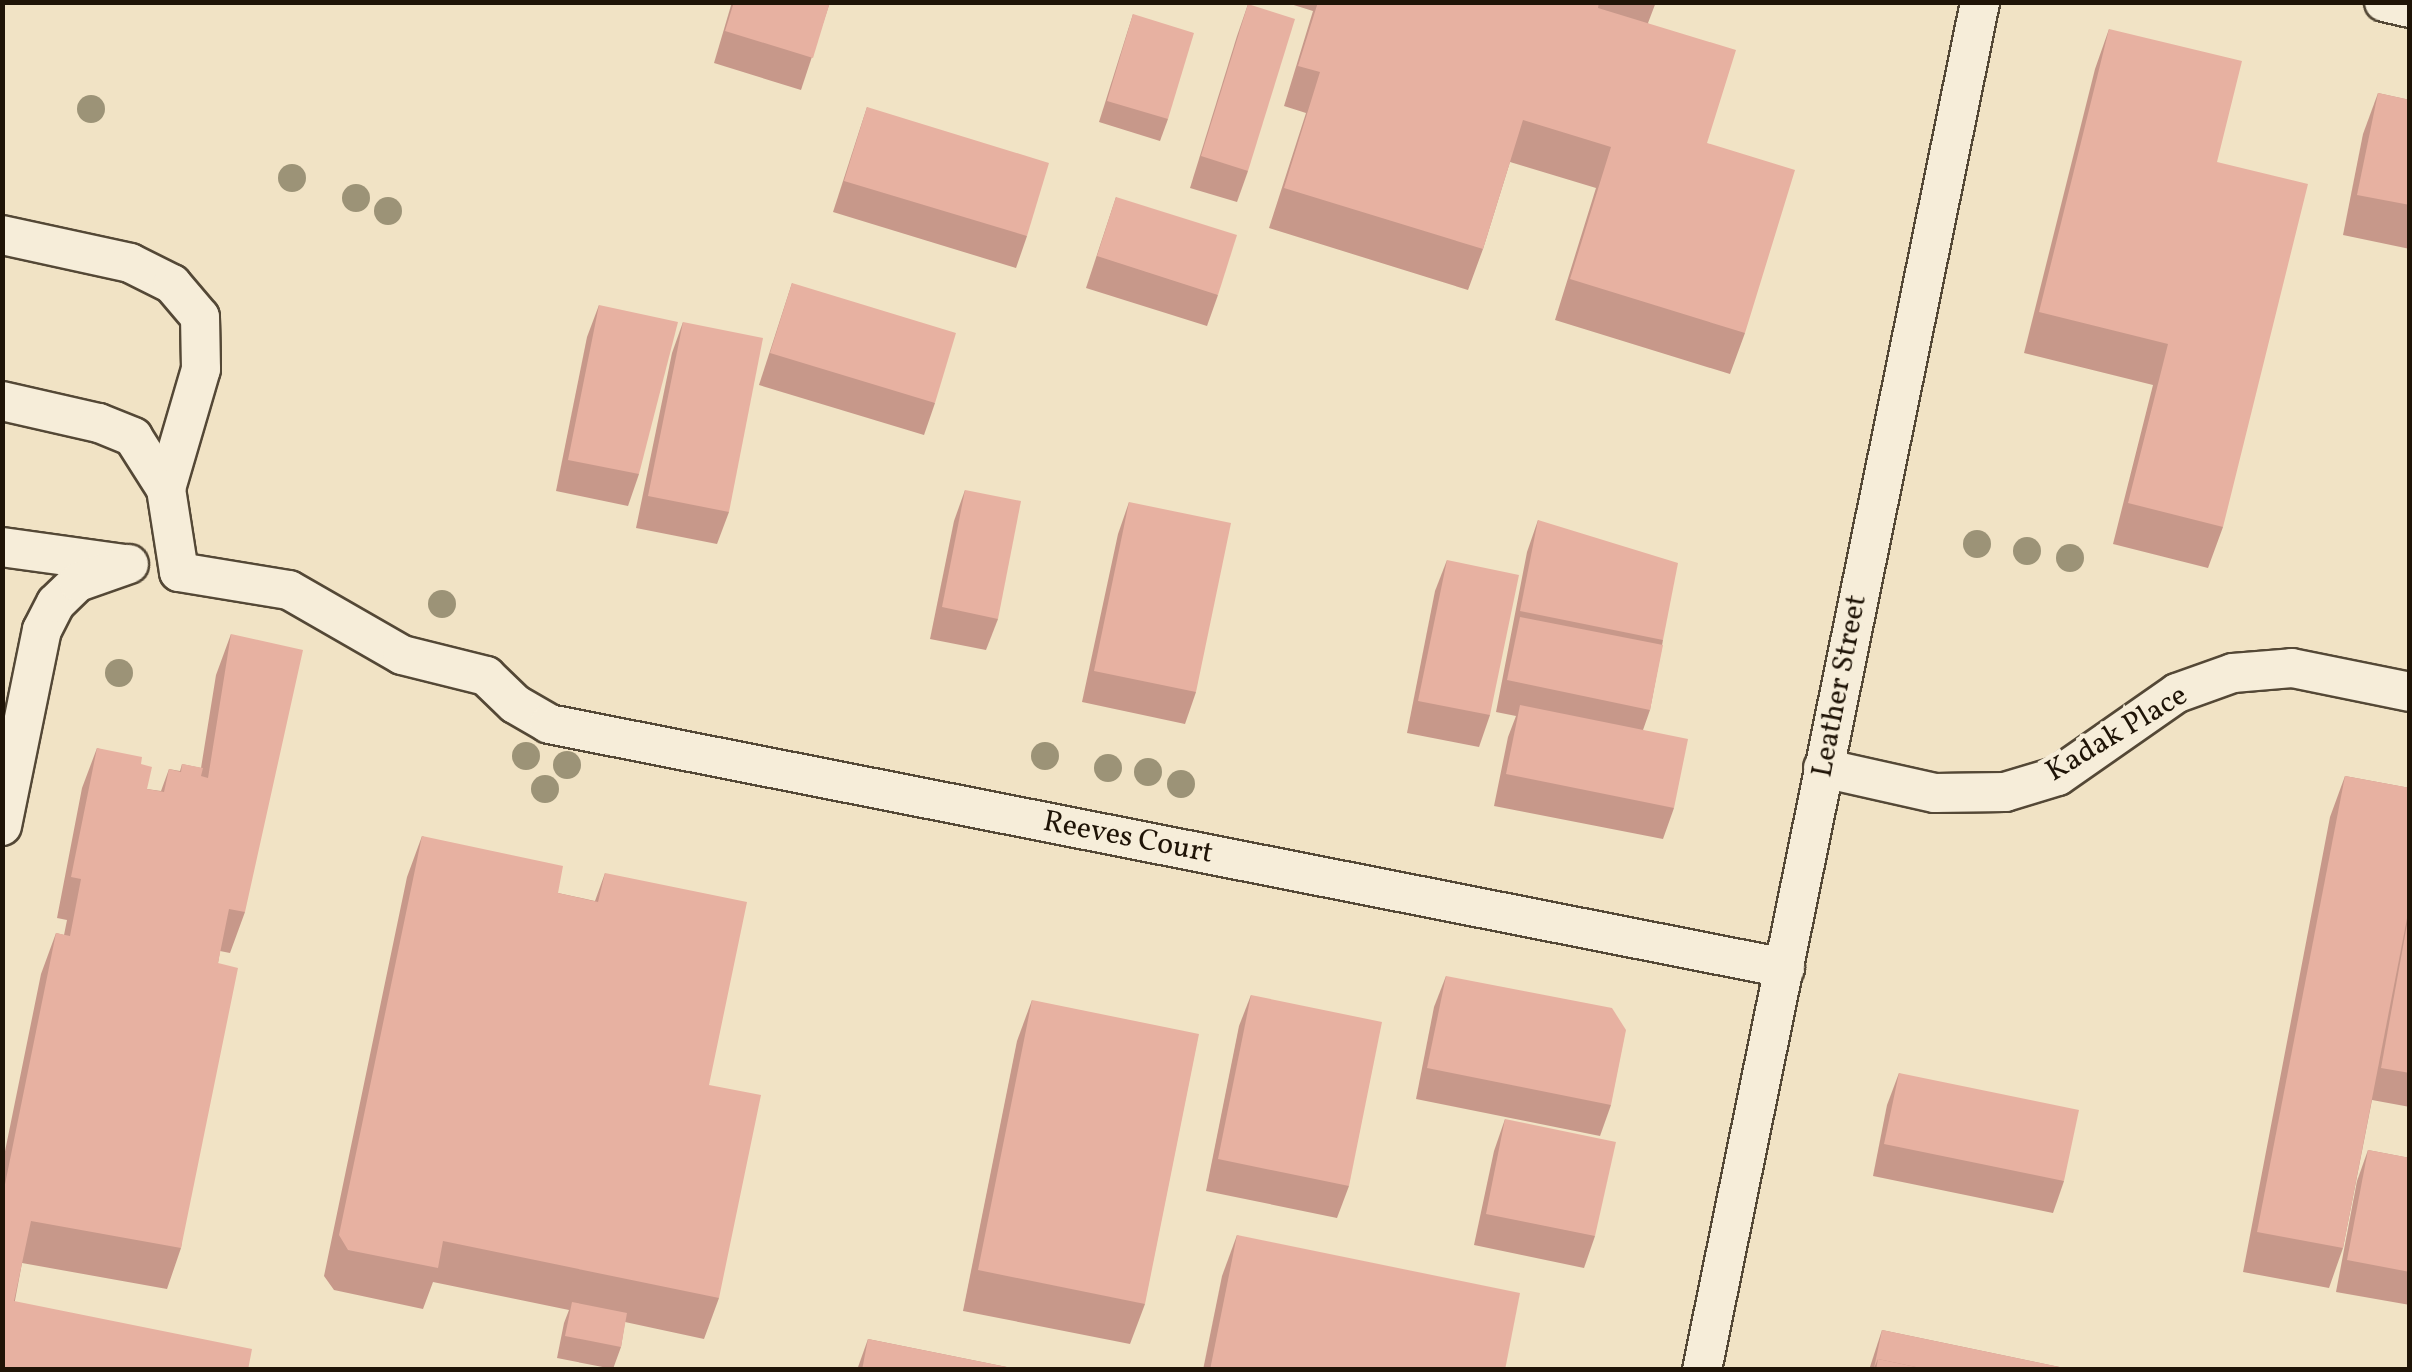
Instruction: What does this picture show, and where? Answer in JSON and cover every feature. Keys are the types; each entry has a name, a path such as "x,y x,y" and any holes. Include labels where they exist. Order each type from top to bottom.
{"street":[{"name":"Leather Street","path":"1702,1370 1980,2"},
{"path":"2384,2 2410,8"},
{"path":"2,235 130,263 172,284 200,317 202,369 166,489"},
{"path":"2,401 100,422 133,438 166,489 179,572 2,548"},
{"path":"2,826 42,630 56,603 78,582 128,564"},
{"name":"Reeves Court","path":"179,572 289,590 402,655 486,676 549,724 1785,968"},
{"name":"Kadak Place","path":"1823,768 1935,792 2005,792 2058,776 2177,693 2232,673 2292,668 2410,692"}],"building":[{"path":"734,2 830,2 813,58 725,31"},
{"path":"1318,2 1599,2 1598,8 1736,50 1707,143 1795,170 1745,333 1570,279 1611,147 1523,120 1483,249 1284,188 1320,72 1298,66"},
{"path":"1248,4 1295,19 1248,171 1201,156"},
{"path":"1133,14 1194,33 1168,119 1107,101"},
{"path":"2109,29 2242,61 2217,162 2308,184 2223,527 2128,503 2168,344 2039,312"},
{"path":"2378,93 2410,100 2410,205 2357,195"},
{"path":"867,107 1049,163 1027,236 844,181"},
{"path":"1116,197 1237,235 1218,295 1097,256"},
{"path":"792,283 956,333 935,403 770,353"},
{"path":"599,305 678,322 639,474 568,460"},
{"path":"683,322 763,338 729,512 648,496"},
{"path":"965,490 1021,501 998,619 942,607"},
{"path":"1129,502 1231,523 1196,692 1094,671"},
{"path":"1538,520 1678,563 1663,640 1520,611"},
{"path":"1447,560 1519,575 1490,715 1418,701"},
{"path":"1520,617 1663,645 1650,710 1507,680"},
{"path":"231,634 303,650 245,912 229,909 218,963 238,968 181,1248 31,1221 14,1301 252,1349 248,1370 2,1370 2,1199 56,933 70,936 81,879 71,877 97,748 142,757 141,764 152,767 147,789 164,792 169,769 181,772 182,764 203,768 201,776 208,778"},
{"path":"1520,705 1688,739 1674,808 1506,774"},
{"path":"2345,776 2410,788 2410,903 2343,1248 2257,1232"},
{"path":"422,836 563,866 558,893 598,902 605,873 747,902 709,1085 761,1095 719,1298 443,1241 438,1268 348,1250 339,1235"},
{"path":"2410,908 2410,1073 2381,1068"},
{"path":"1446,976 1612,1008 1626,1030 1611,1105 1427,1068"},
{"path":"1251,995 1382,1022 1349,1186 1218,1159"},
{"path":"1032,1000 1199,1034 1145,1304 978,1270"},
{"path":"1899,1073 2079,1110 2064,1181 1884,1144"},
{"path":"1505,1119 1616,1142 1595,1236 1486,1214"},
{"path":"2368,1150 2410,1158 2410,1272 2347,1260"},
{"path":"1237,1235 1520,1293 1505,1370 1210,1370"},
{"path":"572,1302 627,1313 621,1347 565,1336"},
{"path":"1882,1330 2074,1370 1930,1370 1878,1359 1874,1368"},
{"path":"868,1339 1022,1370 862,1370"},
{"path":"1878,1359 1930,1370 1876,1370"}]}
